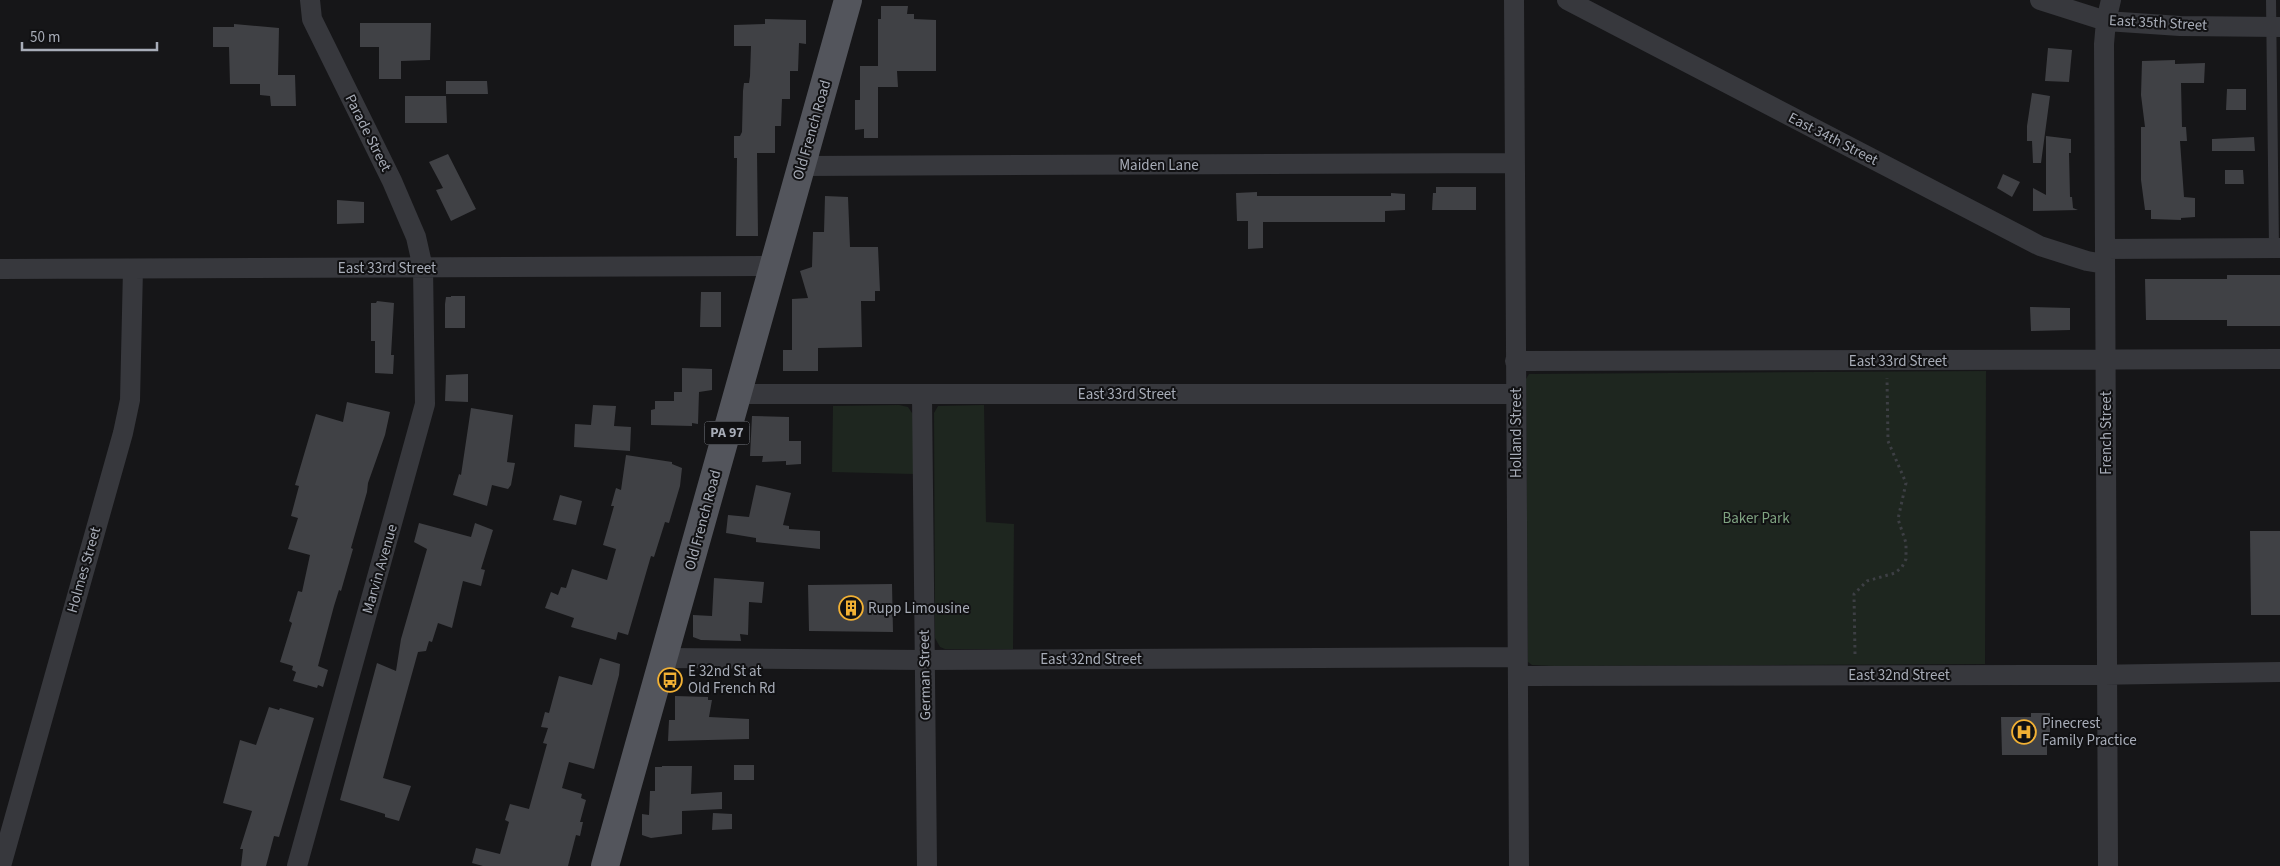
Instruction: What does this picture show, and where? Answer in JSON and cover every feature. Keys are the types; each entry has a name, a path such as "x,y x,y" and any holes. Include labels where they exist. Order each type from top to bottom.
{"main road":[{"name":"Old French Road","path":"605,866 665,658 848,0"}],"street":[{"name":"Parade Street","path":"310,0 312,19 392,181 416,237 423,268"},
{"name":"Holland Street","path":"1514,0 1519,866"},
{"name":"East 34th Street","path":"1567,0 2046,249 2105,256 2277,248"},
{"name":"East 35th Street","path":"2040,0 2106,21 2180,26 2276,28"},
{"name":"French Street","path":"2108,866 2104,64 2106,21 2111,0"},
{"name":"Maiden Lane","path":"803,166 1515,163"},
{"name":"East 33rd Street","path":"0,269 774,266"},
{"name":"Marvin Avenue","path":"297,866 426,404 423,268"},
{"name":"Holmes Street","path":"1,866 123,433 130,400 133,269"},
{"name":"East 33rd Street","path":"1515,362 2280,359"},
{"name":"East 33rd Street","path":"737,394 1516,394"},
{"name":"German Street","path":"922,395 927,866"},
{"name":"East 32nd Street","path":"665,658 2108,674 2280,672"}],"lane":[{"path":"2271,0 2276,28 2277,248"}],"path":[{"path":"1855,654 1854,594 1867,581 1895,573 1902,567 1906,559 1906,543 1898,519 1906,483 1888,441 1887,376"}],"green space":[{"name":"Baker Park","path":"1986,371 1985,664 1554,666 1532,665 1528,662 1526,379 1529,374"},
{"path":"899,405 908,407 914,416 913,474 832,472 833,406"},
{"path":"984,405 986,522 1014,524 1013,649 945,649 940,647 935,638 934,413 938,406"}],"building":[{"path":"881,6 908,6 907,14 914,14 914,19 936,20 936,71 897,71 898,87 878,87 878,138 864,138 864,129 855,130 855,100 860,100 860,66 878,66 878,19 881,19"},
{"path":"765,19 806,20 806,44 799,43 798,71 790,71 790,99 782,99 781,126 775,126 775,153 757,153 758,236 736,236 737,158 734,158 734,136 740,136 742,132 743,91 744,83 749,83 751,46 734,46 734,25 765,24"},
{"path":"360,23 431,23 430,60 401,61 401,79 379,79 379,47 360,47"},
{"path":"234,24 279,28 278,75 295,75 296,106 271,106 270,96 260,95 260,84 230,84 229,47 213,47 213,27 234,27"},
{"path":"2048,48 2072,50 2069,82 2045,81"},
{"path":"2175,60 2175,64 2205,63 2204,83 2181,83 2182,127 2186,127 2187,141 2180,141 2184,197 2195,198 2195,217 2181,218 2181,220 2151,219 2151,210 2145,210 2141,180 2141,127 2145,127 2141,95 2142,61"},
{"path":"446,81 487,81 488,94 446,94"},
{"path":"2227,89 2246,89 2246,110 2226,110"},
{"path":"2032,93 2050,96 2041,163 2033,163 2032,141 2027,141 2027,126"},
{"path":"405,96 446,96 447,123 405,123"},
{"path":"2046,136 2071,139 2071,153 2069,153 2070,197 2072,197 2073,208 2078,210 2033,211 2033,188 2046,195"},
{"path":"2254,137 2255,151 2212,151 2212,139"},
{"path":"448,154 476,209 451,221 436,190 443,188 429,162"},
{"path":"2225,170 2243,170 2244,184 2225,184"},
{"path":"2003,174 2020,182 2012,197 1997,188"},
{"path":"1436,187 1476,187 1476,210 1432,210 1433,193 1436,193"},
{"path":"1257,192 1257,196 1391,196 1391,193 1405,194 1405,210 1385,211 1385,222 1263,222 1263,248 1248,249 1248,221 1237,221 1236,193"},
{"path":"825,196 848,197 850,247 878,247 880,291 875,291 875,301 861,301 862,347 818,348 818,371 783,371 783,350 792,350 792,299 808,298 800,271 812,267 813,232 824,232"},
{"path":"337,200 364,202 364,223 337,224"},
{"path":"2227,275 2280,275 2280,326 2227,326 2227,320 2146,320 2145,279 2227,279"},
{"path":"701,292 721,292 721,327 700,327"},
{"path":"465,296 465,328 445,328 446,297"},
{"path":"377,301 394,303 391,355 394,355 393,374 375,373 375,341 371,341 371,303 376,303"},
{"path":"2030,307 2070,308 2070,330 2031,331"},
{"path":"682,368 712,369 712,390 699,392 698,424 692,423 692,426 651,425 651,410 655,409 655,401 674,401 674,392 682,392"},
{"path":"468,374 468,402 445,401 446,375"},
{"path":"347,402 390,412 385,435 368,483 351,548 353,549 341,591 339,590 334,606 318,666 328,670 323,687 318,685 317,688 293,681 296,672 292,670 293,666 280,662 292,623 289,621 298,591 302,592 310,555 288,549 298,518 291,516 299,486 295,485 316,414 343,422"},
{"path":"593,405 616,406 614,426 631,427 630,451 574,447 575,424 591,425"},
{"path":"471,408 513,415 507,462 515,463 511,485 508,489 492,485 487,506 453,495 459,474 461,475"},
{"path":"752,416 789,417 789,441 801,441 801,464 786,465 786,461 762,462 763,456 750,456"},
{"path":"626,455 672,462 672,464 682,468 680,486 669,523 665,522 654,557 651,556 628,635 618,632 616,640 571,627 574,618 545,608 551,592 558,595 561,587 566,588 572,569 607,580 616,549 603,545 614,506 611,506 616,488 621,490"},
{"path":"756,485 791,493 783,525 789,526 789,529 820,531 820,549 756,542 756,538 726,533 728,515 749,517"},
{"path":"560,495 582,501 576,525 553,520"},
{"path":"419,523 471,537 475,523 493,530 481,569 485,570 481,586 463,581 452,628 438,623 432,642 429,641 426,651 418,652 383,778 411,786 399,821 385,817 385,814 340,800 377,663 396,671 401,639 427,549 414,542"},
{"path":"2250,531 2280,531 2280,615 2251,615"},
{"path":"714,578 764,582 762,603 749,602 748,635 740,634 741,641 701,640 693,637 693,615 712,616"},
{"name":"Rupp Limousine","path":"892,584 893,632 809,631 808,585"},
{"path":"600,658 620,664 619,675 594,769 569,762 562,788 582,794 581,798 586,800 580,822 583,822 580,836 576,835 568,866 483,866 472,863 476,848 500,854 509,822 505,820 510,804 529,809 547,744 543,743 548,728 541,727 545,712 549,713 559,676 592,685"},
{"path":"675,696 708,697 708,700 712,700 709,717 749,719 749,739 668,741 669,720 675,720"},
{"path":"269,707 279,710 280,708 314,718 279,837 274,836 266,866 241,866 243,849 240,849 252,811 223,803 240,740 256,745"},
{"path":"2031,713 2050,713 2050,742 2047,742 2047,755 2002,755 2001,717 2031,717"},
{"path":"734,765 754,765 754,780 734,780"},
{"path":"692,766 691,794 722,792 722,809 682,811 682,834 651,838 642,835 642,814 649,815 650,791 655,791 655,767"},
{"path":"713,813 732,814 732,829 712,830"}],"place":[{"name":"Rupp Limousine","path":"851,608"},
{"name":"E 32nd St at Old French Rd","path":"670,680"},
{"name":"Pinecrest Family Practice","path":"2024,732"}]}
